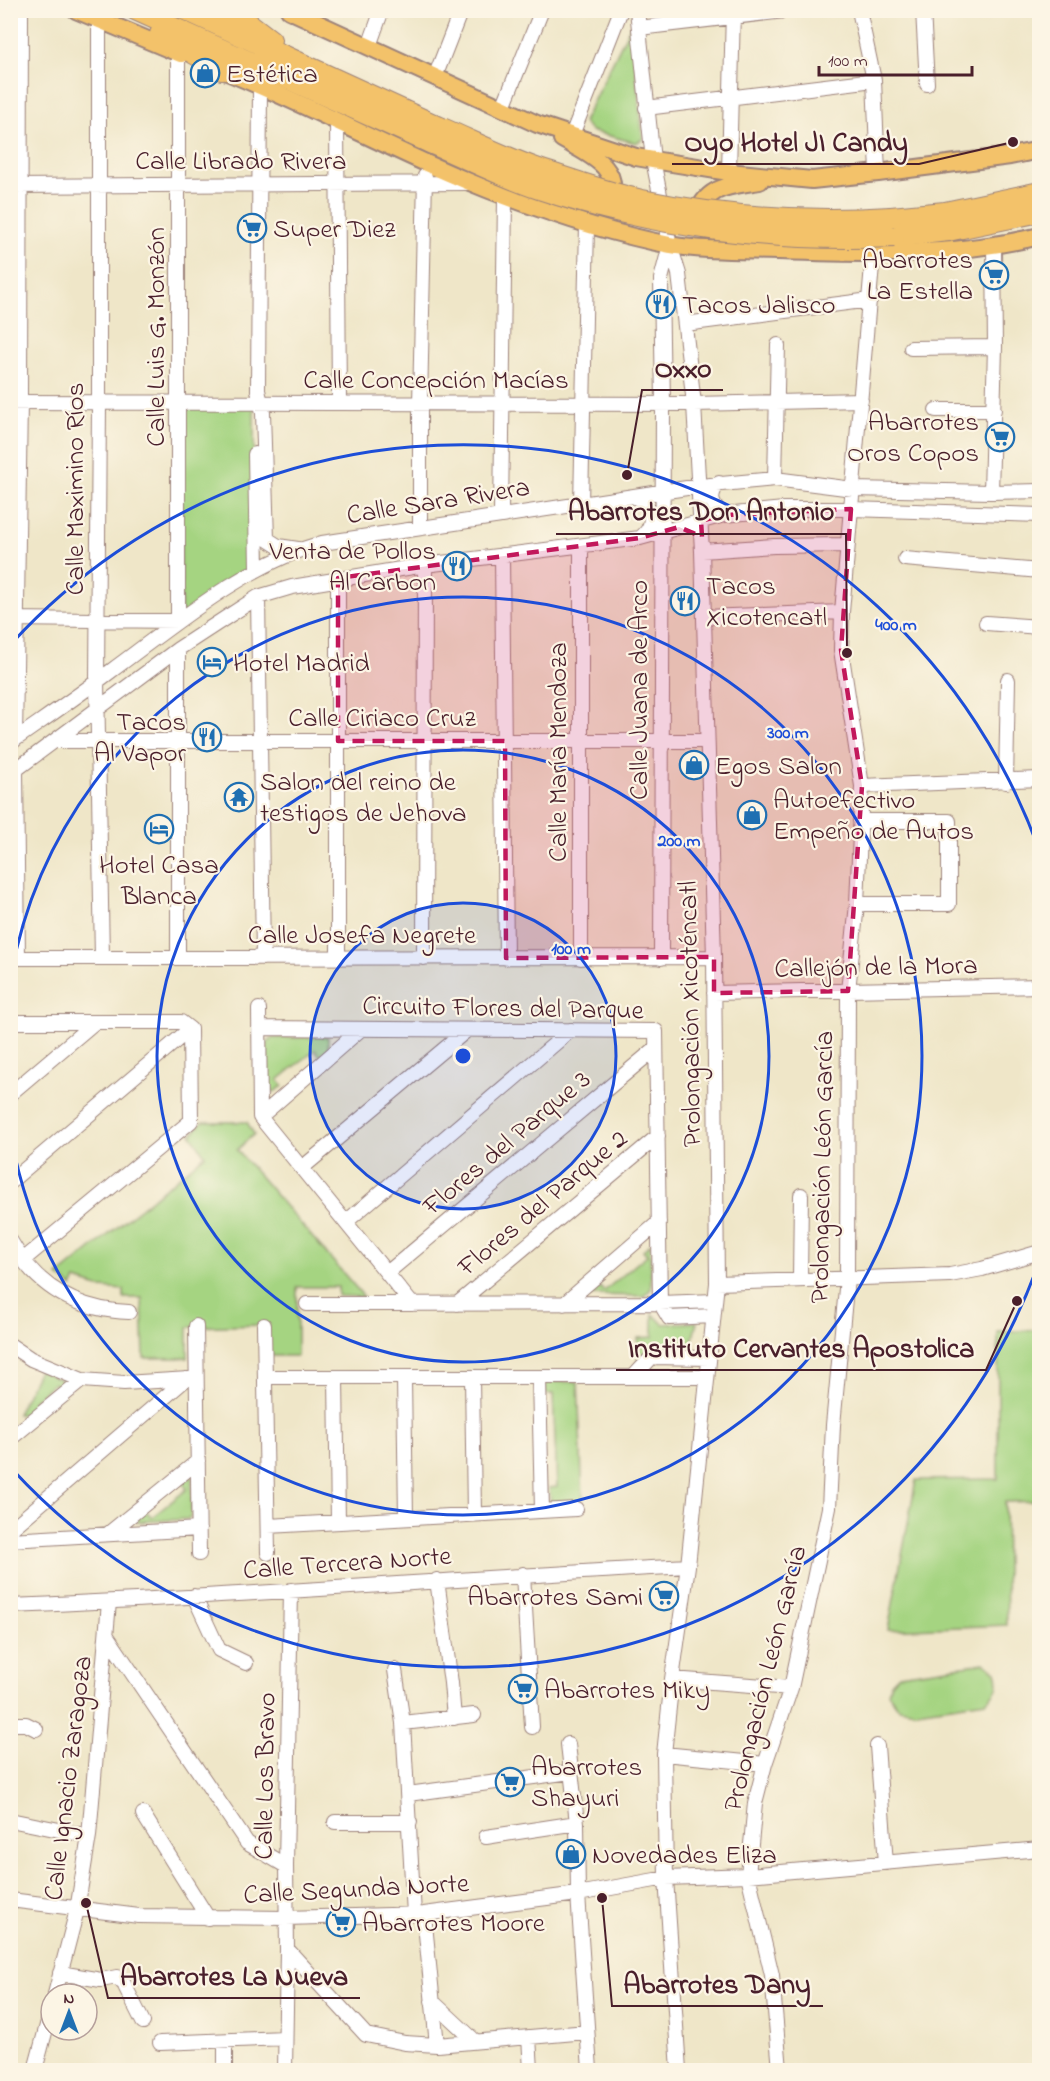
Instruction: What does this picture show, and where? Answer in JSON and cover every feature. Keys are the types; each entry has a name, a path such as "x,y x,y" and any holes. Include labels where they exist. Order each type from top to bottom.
{"highway":[{"path":"125,10 222,70"},
{"path":"135,10 432,144 543,170 640,199 717,212 844,220 893,227 948,231 1040,214"},
{"path":"185,10 299,62"},
{"path":"232,10 299,62 432,144"},
{"path":"998,201 1040,185"},
{"path":"893,227 945,212 1040,192"}],"main road":[{"path":"76,10 260,85 338,122 432,144 471,183 587,225 670,245 873,254 942,252 994,246 1040,236"},
{"path":"289,10 503,107 537,124 602,163 610,174 613,193 605,209 595,216 555,214"},
{"path":"537,124 636,157 729,172 812,180 1010,156 1040,150"},
{"path":"743,250 701,240 698,237 695,219 702,203 713,192 730,186 782,177"}],"street":[{"path":"13,742 15,186 21,10"},
{"path":"369,46 382,10"},
{"path":"435,77 461,10"},
{"path":"503,107 542,10"},
{"path":"572,135 621,10"},
{"path":"637,10 653,160 670,245 679,274 694,404 700,501 698,512 690,524"},
{"path":"639,28 733,14 793,10"},
{"path":"859,10 874,80 878,173"},
{"path":"923,10 927,84"},
{"path":"729,172 733,14"},
{"name":"Calle Maximino Ríos","path":"99,20 97,681 102,958"},
{"name":"Calle Luis G. Monzón","path":"178,53 178,621"},
{"path":"646,108 874,80"},
{"path":"257,569 260,85"},
{"path":"338,122 339,402"},
{"path":"420,527 425,183 432,144"},
{"name":"Calle Librado Rivera","path":"15,186 471,183"},
{"path":"501,515 505,196"},
{"path":"581,504 587,225"},
{"path":"662,531 661,279 670,245"},
{"path":"991,492 995,347 994,246"},
{"name":"Prolongación León García","path":"780,2070 772,1975 748,1875 755,1803 765,1764 791,1688 829,1508 832,1425 847,1278 848,991 856,904 862,786 841,650 842,612 873,254"},
{"path":"685,324 870,300"},
{"path":"775,478 778,345"},
{"path":"911,348 995,347"},
{"path":"258,399 263,413 267,539 278,546 300,549"},
{"name":"Calle Concepción Macías","path":"15,402 179,404 258,399 420,404 694,404 861,400"},
{"path":"936,410 994,410"},
{"name":"Calle Sara Rivera","path":"13,742 178,621 257,569 300,549 322,543 581,504 635,497 662,497 719,483 775,478 853,489 1040,491"},
{"path":"719,483 713,492 712,502 717,511 724,515"},
{"path":"635,497 648,506 651,516 650,528 640,538"},
{"path":"662,497 669,519 690,524"},
{"path":"14,958 14,772 178,649 258,597 292,587 338,579 640,538 724,515 784,509 851,509 1040,515"},
{"path":"690,524 702,550 848,545"},
{"name":"Prolongación Xicoténcatl","path":"679,2070 666,1878 664,1754 688,1566 717,1283 714,957 702,550 690,524"},
{"name":"Calle Juana de Arco","path":"661,958 662,531"},
{"name":"Calle María Mendoza","path":"581,546 581,958"},
{"path":"502,555 506,958"},
{"path":"905,559 1040,571"},
{"path":"424,958 425,566"},
{"path":"338,579 338,958"},
{"path":"258,597 263,958"},
{"path":"704,617 842,612"},
{"path":"13,620 178,621"},
{"path":"986,623 1040,627"},
{"path":"178,649 178,958"},
{"path":"1006,782 1008,680"},
{"name":"Calle Ciriaco Cruz","path":"57,741 707,741"},
{"path":"862,786 1040,779"},
{"path":"856,904 949,904 949,821 860,821"},
{"name":"Calle Josefa Negrete","path":"14,958 714,957"},
{"name":"Callejón de la Mora","path":"714,993 1040,986"},
{"path":"259,1009 260,1117 412,1304"},
{"path":"10,1022 181,1022 190,1029"},
{"path":"10,1094 95,1022"},
{"name":"Circuito Flores del Parque","path":"259,1028 656,1031 660,1303"},
{"path":"10,1182 190,1029"},
{"path":"23,1260 191,1121 190,1029"},
{"path":"260,1117 361,1029"},
{"path":"302,1168 467,1030"},
{"path":"346,1222 571,1030"},
{"name":"Flores del Parque 3","path":"387,1274 656,1048"},
{"name":"Flores del Parque 2","path":"457,1304 658,1136"},
{"path":"800,1279 801,1195"},
{"path":"564,1304 659,1222"},
{"path":"10,1240 39,1279 74,1301 109,1310 129,1312"},
{"path":"717,1283 950,1275 982,1269 1040,1252"},
{"path":"307,1305 715,1301"},
{"path":"660,1303 669,1318 713,1316"},
{"path":"264,1325 268,1553"},
{"path":"196,1326 192,1379 198,1461 199,1554"},
{"path":"10,1346 40,1363 82,1380 124,1383 192,1379"},
{"path":"633,1377 652,1357 709,1358"},
{"path":"265,1377 707,1377"},
{"path":"472,1377 474,1515"},
{"path":"539,1377 542,1511"},
{"path":"336,1378 338,1522"},
{"path":"404,1378 406,1518"},
{"path":"10,1530 192,1379"},
{"path":"10,1439 16,1426 82,1380"},
{"path":"108,1534 198,1461"},
{"path":"268,1526 576,1509"},
{"path":"10,1540 199,1529"},
{"name":"Calle Tercera Norte","path":"10,1606 109,1602 523,1574 688,1566"},
{"path":"523,1574 532,1728"},
{"path":"437,1580 454,1718"},
{"name":"Calle Los Bravo","path":"285,2070 291,1590"},
{"path":"194,1596 219,1650 246,1663"},
{"name":"Calle Ignacio Zaragoza","path":"58,1982 77,1910 89,1836 109,1602"},
{"path":"107,1636 247,1843 286,1866"},
{"path":"395,1670 403,1723 419,1914 437,2044"},
{"path":"672,1678 791,1688"},
{"path":"403,1723 474,1715"},
{"path":"10,1724 26,1724 36,1729"},
{"path":"568,1744 577,1822 578,1894 590,2070"},
{"path":"877,1746 886,1863"},
{"path":"664,1754 765,1764"},
{"path":"408,1794 571,1772"},
{"path":"143,1814 208,1918"},
{"path":"10,1820 89,1836"},
{"path":"335,1822 410,1822"},
{"path":"486,1837 577,1822"},
{"name":"Calle Segunda Norte","path":"10,1900 139,1916 286,1918 419,1914 578,1894 666,1878 748,1875 1040,1849"},
{"path":"287,1949 366,2035 405,2043 437,2044 587,2032"},
{"path":"60,1973 101,1980 117,1977 124,1984 143,2022"},
{"path":"432,2001 475,2041"},
{"path":"529,2037 531,2070"},
{"path":"160,2043 285,2038"},
{"path":"225,2041 225,2070"},
{"path":"35,2070 42,2042"}],"highlighted area":[{"path":"851,509 841,650 862,786 848,991 714,993 714,957 506,958 505,741 338,741 338,578 640,538 679,527 702,537 701,521 724,515"}],"green space":[{"path":"631,25 643,139 636,143 591,131 583,122"},
{"path":"254,403 255,567 181,617 180,404"},
{"path":"328,1037 328,1049 320,1056 315,1050 278,1080 283,1086 274,1092 268,1089 267,1043 272,1038"},
{"path":"202,1122 247,1122 254,1134 237,1150 364,1297 338,1296 338,1287 297,1287 297,1356 268,1356 264,1325 188,1327 188,1358 144,1358 142,1298 124,1298 124,1290 101,1288 76,1280 72,1287 58,1276 205,1155 191,1135"},
{"path":"650,1244 651,1289 644,1296 590,1295 600,1287 604,1291 647,1255 643,1250"},
{"path":"653,1314 663,1324 697,1322 690,1350 647,1351 638,1362 638,1338 653,1337"},
{"path":"1039,1330 1039,1501 1005,1502 1007,1625 888,1630 916,1480 998,1479 998,1332"},
{"path":"39,1370 65,1381 57,1387 54,1383 32,1402 35,1407 24,1415 17,1414"},
{"path":"545,1382 578,1382 583,1500 551,1503 549,1488 557,1487 553,1394 545,1394"},
{"path":"192,1477 191,1516 188,1519 138,1522 136,1520 146,1511 152,1517 187,1489 182,1482"},
{"path":"984,1663 996,1671 998,1680 997,1688 986,1701 916,1711 899,1708 888,1693 891,1683 899,1675"}],"place":[{"name":"Estética","path":"205,73"},
{"name":"Oyo Hotel JI Candy","path":"1013,142"},
{"name":"Super Diez","path":"252,228"},
{"name":"Abarrotes La Estella","path":"994,275"},
{"name":"Tacos Jalisco","path":"661,304"},
{"name":"Abarrotes Oros Copos","path":"1000,437"},
{"name":"Oxxo","path":"627,475"},
{"name":"Venta de Pollos Al Carbon","path":"457,566"},
{"name":"Tacos Xicotencatl","path":"685,601"},
{"name":"Abarrotes Don Antonio","path":"847,653"},
{"name":"Hotel Madrid","path":"212,662"},
{"name":"Tacos Al Vapor","path":"207,737"},
{"name":"Egos Salon","path":"694,765"},
{"name":"Salon del reino de testigos de Jehova","path":"239,797"},
{"name":"Autoefectivo Empeño de Autos","path":"752,815"},
{"name":"Hotel Casa Blanca","path":"159,829"},
{"name":"Instituto Cervantes Apostolica","path":"1017,1301"},
{"name":"Abarrotes Sami","path":"664,1596"},
{"name":"Abarrotes Miky","path":"523,1689"},
{"name":"Abarrotes Shayuri","path":"510,1782"},
{"name":"Novedades Eliza","path":"571,1854"},
{"name":"Abarrotes Dany","path":"602,1898"},
{"name":"Abarrotes La Nueva","path":"86,1903"},
{"name":"Abarrotes Moore","path":"341,1922"}]}
